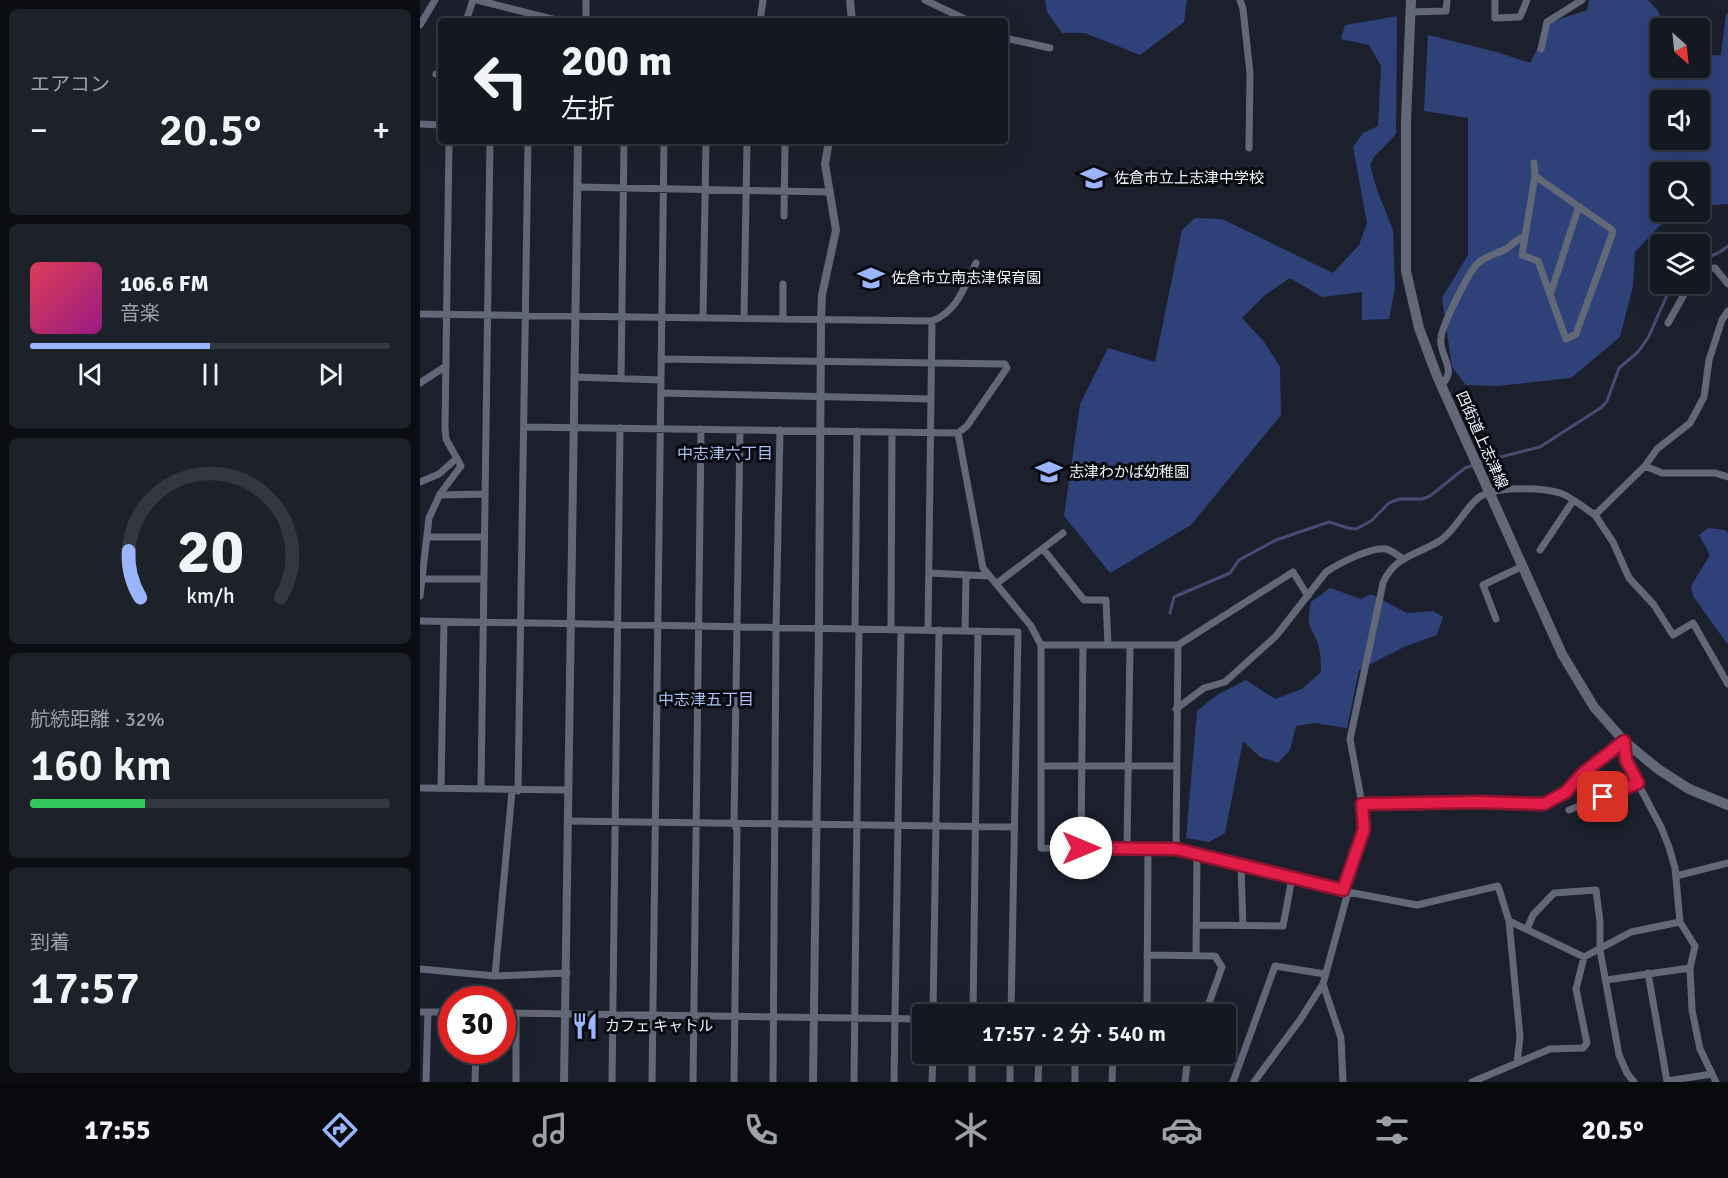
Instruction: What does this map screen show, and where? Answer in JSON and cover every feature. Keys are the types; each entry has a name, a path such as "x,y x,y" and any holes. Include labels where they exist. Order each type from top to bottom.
{"main road":[{"name":"四街道上志津線","path":"1411,0 1406,121 1406,271 1419,328 1441,385 1562,654 1594,707 1639,755 1689,789 1728,805"}],"street":[{"path":"420,25 435,0"},
{"path":"467,18 475,0 548,18"},
{"path":"586,0 586,18"},
{"path":"761,18 764,0"},
{"path":"850,0 852,18"},
{"path":"925,0 963,18"},
{"path":"1240,0 1250,73 1249,148"},
{"path":"1410,12 1446,11 1447,0"},
{"path":"1496,0 1496,18 1520,17 1527,0"},
{"path":"1541,49 1547,21 1577,1"},
{"path":"1008,39 1050,48"},
{"path":"420,124 438,125"},
{"path":"420,596 429,518 441,495 461,466 446,440 445,428 449,144"},
{"path":"481,789 490,144"},
{"path":"495,976 515,791 521,623 528,144"},
{"path":"564,1082 578,144"},
{"path":"621,379 624,144"},
{"path":"652,1082 664,144"},
{"path":"704,317 706,144"},
{"path":"744,318 747,144"},
{"path":"784,216 785,144"},
{"path":"813,1082 821,319 822,295 836,230 825,164 828,144"},
{"path":"1534,163 1535,176 1522,255 1539,261 1566,339 1576,334 1613,232 1535,176"},
{"path":"577,187 830,192"},
{"path":"1551,292 1579,206"},
{"path":"1441,385 1445,382 1449,366 1441,346 1441,334 1471,273 1478,263 1508,248 1518,238 1524,237"},
{"path":"420,314 932,321 940,318 956,305 975,263"},
{"path":"1710,269 1715,268 1728,284"},
{"path":"783,284 783,318"},
{"path":"1668,323 1684,294"},
{"path":"1595,515 1646,466 1657,449 1690,423 1699,410 1704,397 1709,360 1722,320 1728,311"},
{"path":"928,630 932,321"},
{"path":"524,427 958,433 967,426 1007,368 1005,364 931,362 661,359"},
{"path":"420,383 447,366"},
{"path":"574,377 661,380"},
{"path":"661,393 931,399"},
{"path":"612,1082 620,428"},
{"path":"693,1082 701,429"},
{"path":"734,1082 737,830 734,823 740,430"},
{"path":"773,1082 776,628 780,430"},
{"path":"854,1082 857,431"},
{"path":"891,630 892,432"},
{"path":"958,433 983,568 1031,626 1041,645 1041,848 1176,849 1241,867 1417,905 1498,886 1509,921 1520,1037 1517,1063"},
{"path":"420,482 439,474 457,458"},
{"path":"1646,466 1662,473 1715,473 1728,477"},
{"path":"1254,1082 1300,1020 1323,984 1364,829 1362,804 1350,739 1383,583 1388,572 1397,562 1442,539 1477,499 1489,492 1528,489 1561,493 1595,515 1613,542 1629,578 1654,605 1673,635 1693,623 1728,684"},
{"path":"441,495 484,494"},
{"path":"1540,550 1573,501"},
{"path":"996,584 1063,533"},
{"path":"428,537 484,537"},
{"path":"1043,549 1084,600 1106,600 1108,645"},
{"path":"1176,709 1204,688 1225,682 1276,636 1326,572 1336,565 1371,551 1386,549 1403,559"},
{"path":"1496,620 1482,585 1523,566"},
{"path":"1041,645 1178,645 1293,572 1308,596"},
{"path":"929,573 989,576"},
{"path":"965,631 966,576"},
{"path":"423,579 484,579"},
{"path":"420,621 1018,632 1011,1004"},
{"path":"441,788 444,622"},
{"path":"894,1082 901,630"},
{"path":"933,1004 939,630"},
{"path":"973,1004 978,631"},
{"path":"1081,848 1083,645"},
{"path":"1127,848 1130,645"},
{"path":"1176,849 1178,645"},
{"path":"1362,804 1477,802 1544,804 1566,792 1582,774 1624,741"},
{"path":"1624,741 1626,760 1670,847 1676,876 1680,922 1695,946 1690,968 1692,1010 1700,1049 1716,1082"},
{"path":"1041,766 1176,766"},
{"path":"1569,810 1638,783"},
{"path":"420,788 567,790"},
{"path":"568,821 1013,827"},
{"path":"1147,1004 1148,849"},
{"path":"1196,955 1197,854"},
{"path":"1676,876 1728,864"},
{"path":"1241,867 1243,925"},
{"path":"1196,925 1283,926 1292,878"},
{"path":"1527,929 1533,915 1554,893 1596,890 1600,922 1600,950 1619,1055 1634,1082"},
{"path":"1509,921 1584,957 1631,932 1680,922"},
{"path":"1147,955 1215,956 1222,968 1209,1004"},
{"path":"1472,1082 1550,1049 1583,1048 1587,1043 1576,989 1584,957"},
{"path":"1233,1082 1275,966 1325,974"},
{"path":"1606,980 1690,968"},
{"path":"420,969 495,976 567,973"},
{"path":"1648,973 1667,1081 1712,1074"},
{"path":"1323,984 1341,1038 1342,1082"},
{"path":"424,1012 426,1082"},
{"path":"516,1013 912,1019"},
{"path":"475,1082 476,1064"},
{"path":"516,1064 516,1082"},
{"path":"932,1082 933,1064"},
{"path":"972,1064 972,1082"},
{"path":"1010,1064 1010,1082"},
{"path":"1038,1082 1039,1064"},
{"path":"1075,1064 1075,1082"},
{"path":"1112,1082 1113,1064"},
{"path":"1185,1082 1187,1064"}],"shaded area":[{"path":"1045,0 1187,0 1184,22 1140,55 1085,33 1062,33 1047,12"},
{"path":"1589,0 1648,0 1658,11 1660,18 1650,18 1650,78 1710,78 1710,56 1721,55 1728,13 1728,204 1710,205 1710,162 1650,162 1650,222 1663,222 1635,252 1633,286 1620,337 1571,378 1498,386 1466,385 1452,367 1442,298 1468,255 1468,118 1424,111 1428,35 1497,52 1530,63 1551,22 1587,10"},
{"path":"1397,16 1396,134 1374,157 1370,165 1393,230 1395,288 1389,319 1362,320 1362,292 1322,297 1290,278 1264,296 1242,318 1265,343 1280,367 1281,415 1191,525 1110,573 1064,516 1080,404 1108,348 1155,362 1182,230 1195,218 1222,219 1333,273 1359,245 1367,223 1353,147 1363,133 1378,126 1381,66 1369,45 1341,39 1345,25"},
{"path":"1708,528 1728,532 1728,645 1693,596 1691,586 1710,555 1699,535"},
{"path":"1330,588 1361,599 1371,594 1407,613 1433,611 1443,617 1437,635 1404,647 1359,670 1347,728 1315,723 1296,726 1290,750 1278,763 1260,757 1243,741 1225,833 1209,842 1186,838 1197,711 1217,695 1246,680 1275,699 1302,689 1321,672 1320,651 1309,623 1309,611 1311,602"}],"waterway":[{"path":"1710,256 1728,246"},
{"path":"1480,462 1540,447 1602,407 1607,401 1619,368 1638,352 1648,338 1668,294"},
{"path":"1170,613 1174,597 1230,573 1239,560 1276,540 1329,522 1356,529 1371,521 1389,503 1399,499 1422,499 1430,496 1465,468 1474,465"}],"place":[{"name":"佐倉市立上志津中学校","path":"1094,178"},
{"name":"佐倉市立南志津保育園","path":"871,278"},
{"name":"志津わかば幼稚園","path":"1049,472"},
{"name":"カフェ キャトル","path":"585,1026"}],"district":[{"name":"中志津六丁目","path":"725,454"},
{"name":"中志津五丁目","path":"706,700"}],"route":[{"path":"1081,848 1176,849 1241,867 1343,890 1364,829 1362,804 1477,802 1544,804 1566,792 1582,774 1624,741 1626,760 1638,783 1603,797"}]}
